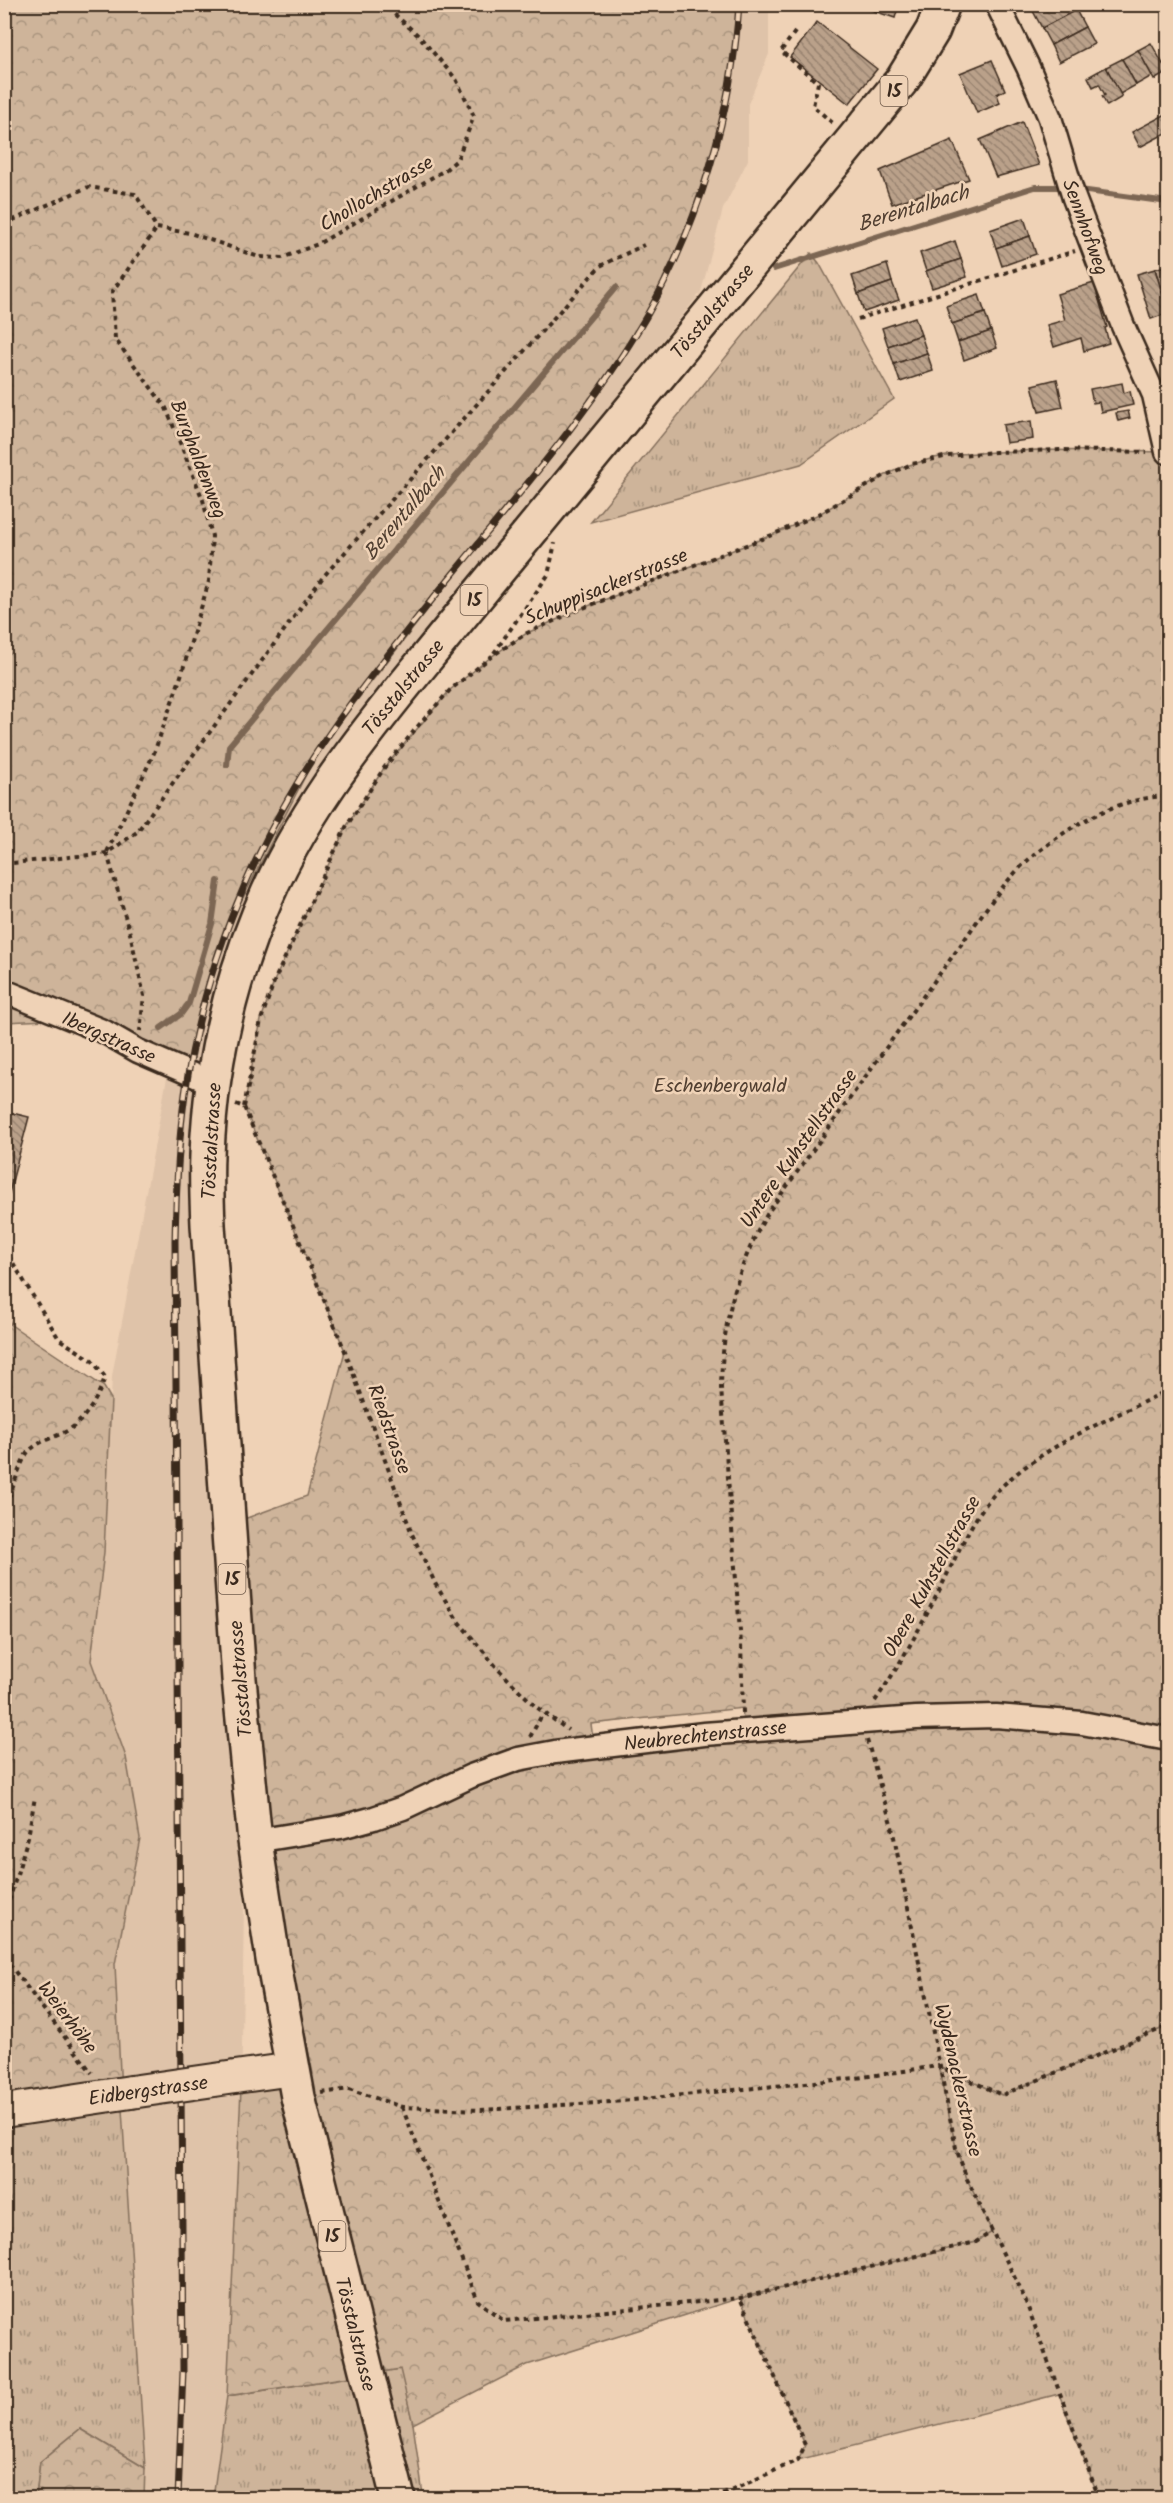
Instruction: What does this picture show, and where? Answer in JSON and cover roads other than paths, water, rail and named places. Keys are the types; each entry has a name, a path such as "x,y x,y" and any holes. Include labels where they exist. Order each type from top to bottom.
{"main road":[{"name":"Tösstalstrasse","path":"398,2499 296,2083 255,1841 238,1679 208,1224 207,1155 213,1086 234,987 260,911 292,843 341,765 903,79 933,30 943,4"}],"street":[{"name":"Sennhofweg","path":"997,4 1050,118 1074,198 1125,333 1151,387 1161,418 1167,452"},
{"name":"Ibergstrasse","path":"4,991 105,1032 138,1051 189,1072 213,1086"},
{"name":"Neubrechtenstrasse","path":"255,1841 366,1820 403,1808 504,1763 537,1755 742,1730 958,1716 1082,1723 1168,1739"},
{"name":"Eidbergstrasse","path":"4,2111 235,2077 296,2083"}],"waterway":[{"name":"Berentalbach","path":"774,269 1035,187 1063,187"},
{"name":"Berentalbach","path":"1080,190 1168,202"},
{"name":"Berentalbach","path":"227,765 229,746 616,287"},
{"name":"Berentalbach","path":"161,1028 181,1014 189,1003 212,924 218,881"}],"railway":[{"path":"178,2498 183,2371 175,1241 178,1168 185,1094 200,1017 210,979 252,869 303,774 334,726 386,657 568,432 622,356 646,317 682,243 710,166 729,86 739,4"}],"park label":[{"name":"Eschenbergwald","path":"720,1085"}]}
